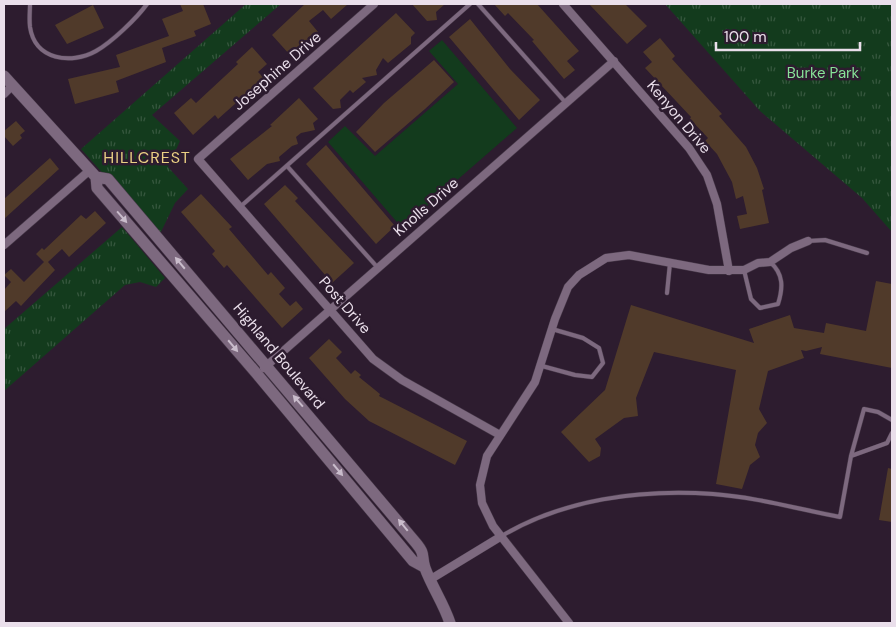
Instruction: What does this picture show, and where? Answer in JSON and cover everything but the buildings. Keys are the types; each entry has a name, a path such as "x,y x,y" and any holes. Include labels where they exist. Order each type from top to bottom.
{"main road":[{"name":"Highland Boulevard","path":"4,76 8,90 93,174 108,179 416,542 424,553 424,567 450,623"},
{"name":"Highland Boulevard","path":"93,174 97,188 257,374 413,561 424,567"}],"street":[{"name":"Josephine Drive","path":"198,159 374,4"},
{"name":"Kenyon Drive","path":"563,4 689,148 708,175 717,204 729,271"},
{"name":"Knolls Drive","path":"257,374 614,62"},
{"name":"Post Drive","path":"198,159 374,359 402,380 500,435"},
{"path":"4,245 93,174"},
{"path":"569,623 500,536 487,515 480,485 487,456 535,382 568,287 593,265 606,258 629,255 709,270 744,270 758,263 770,262 791,248 808,241"},
{"path":"431,579 500,536"}],"lane":[{"path":"30,4 32,35 40,49 48,56 55,58 88,54 98,50 141,12 147,4"},
{"path":"240,207 470,4"},
{"path":"478,4 566,103"},
{"path":"287,166 378,268"},
{"path":"808,241 825,240 867,253"},
{"path":"667,293 670,262"},
{"path":"744,270 751,299 760,308 778,304 783,288 781,276 770,262"},
{"path":"542,366 575,375 592,377 603,363 599,348 583,338 552,330"},
{"path":"500,536 532,520 574,506 612,498 650,494 714,494 840,517 851,456 864,409 878,412 892,420"},
{"path":"851,456 887,444 892,433"}],"green space":[{"path":"246,4 281,4 152,115 180,141 168,167 188,189 175,203 159,236 81,149"},
{"name":"Burke Park","path":"665,4 892,4 892,232 862,198 760,111"},
{"path":"442,40 517,128 402,228 328,142 345,126 375,156 458,84 429,51"},
{"path":"122,227 165,278 156,287 140,282 125,285 4,391 4,329"}],"district":[{"name":"HILLCREST","path":"147,157"}]}
